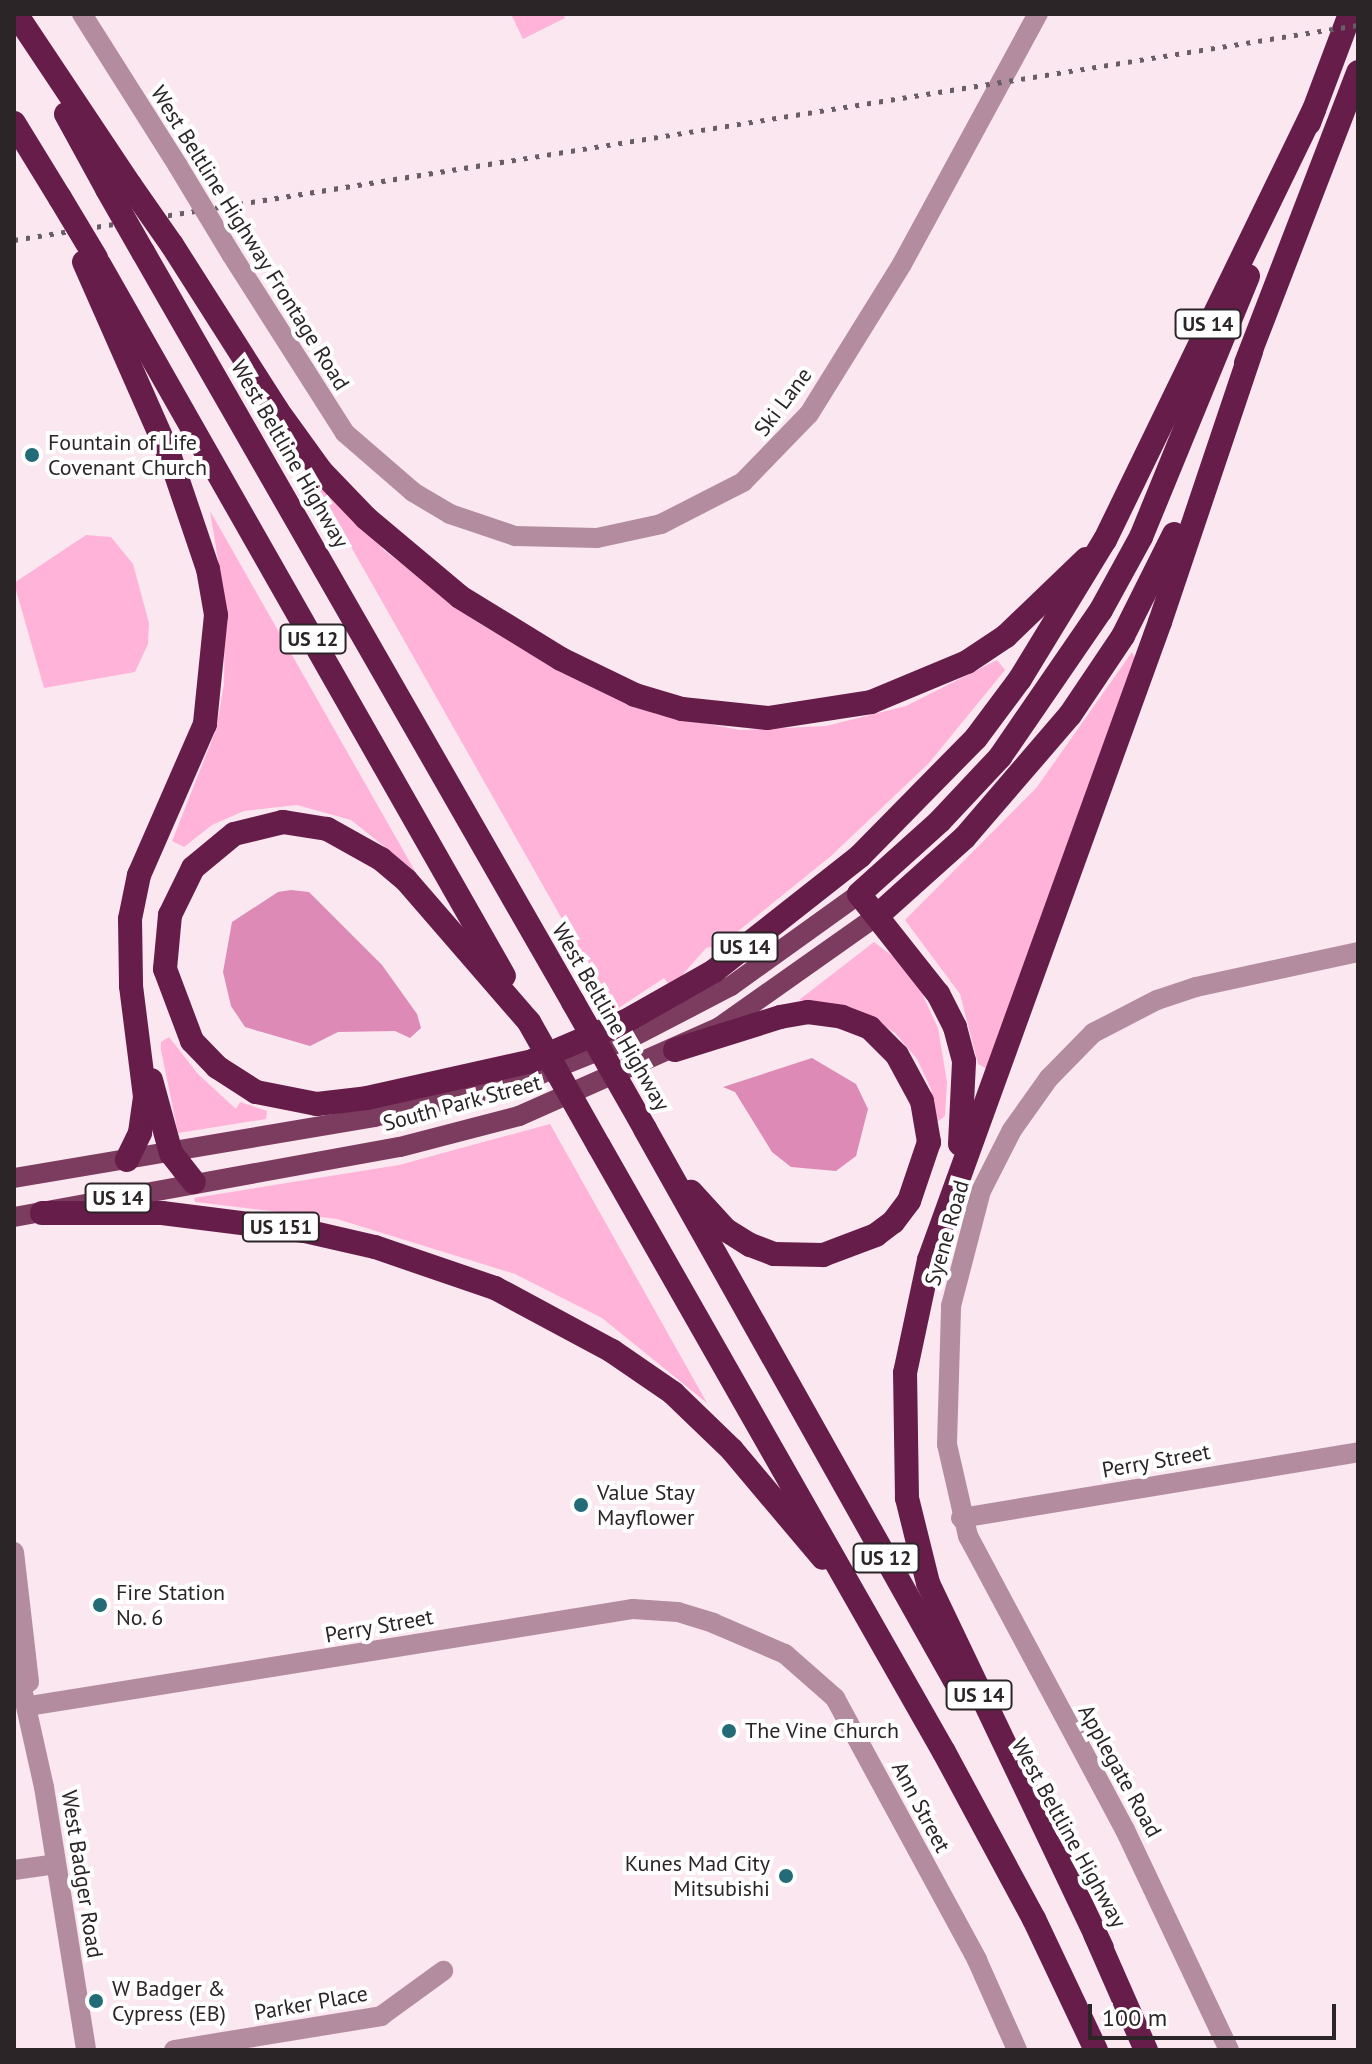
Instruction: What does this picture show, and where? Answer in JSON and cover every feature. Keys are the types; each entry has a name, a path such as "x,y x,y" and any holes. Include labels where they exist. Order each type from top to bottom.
{"highway":[{"name":"US 14","path":"859,894 940,821 1000,757 1101,610 1141,537 1180,447 1350,14"},
{"name":"West Beltline Highway","path":"15,16 119,187 143,252 645,1129 1102,1948 1146,2050"},
{"name":"US 14","path":"877,916 922,879 1020,778 1123,636 1160,569 1251,351 1358,72"},
{"name":"US 14","path":"529,1022 406,880 381,859 327,829 283,822 234,834 193,868 170,915 165,969 182,1022 217,1067 256,1092 317,1104 532,1061 626,1021 714,971 860,856 976,738 1045,643 1105,540 1314,109"},
{"name":"US 12","path":"19,132 853,1592 1034,1919 1096,2050"},
{"path":"119,187 172,245 277,410 321,471 366,518 460,597 561,659 635,695 682,709 768,718 807,716 894,695 967,662 1006,636 1105,540"},
{"path":"90,260 170,457 208,569 216,615 205,724 139,875 130,919 131,986 142,1051 171,1153 194,1182"},
{"path":"954,1194 1160,622 1251,351"},
{"path":"859,894 938,994 961,1049 964,1116 954,1194"},
{"path":"668,1170 726,1230 750,1245 788,1256 823,1255 876,1235 893,1222 909,1201 929,1142 922,1101 897,1055 870,1028 842,1017 794,1015 675,1050"},
{"path":"127,1160 140,1133 142,1051"},
{"name":"US 14","path":"954,1194 917,1297 909,1342 902,1427 911,1523 935,1602 1102,1948"},
{"name":"US 151","path":"42,1213 193,1216 305,1231 388,1251 495,1288 569,1327 656,1380 696,1413 853,1592"}],"main road":[{"name":"South Park Street","path":"14,1178 458,1101 521,1082 633,1037 731,986 859,894"},
{"name":"South Park Street","path":"14,1217 400,1147 478,1128 553,1104 675,1050 783,987 877,916"}],"street":[{"name":"West Beltline Highway Frontage Road","path":"82,14 323,402 357,446 392,477"},
{"name":"Ski Lane","path":"392,477 450,514 515,536 541,539 597,538 651,527 696,510 743,482 809,414 902,264 1038,14"},
{"name":"Syene Road","path":"961,1518 947,1444 951,1306 981,1191 1024,1113 1049,1078 1093,1033 1121,1016 1196,987 1358,952"},
{"name":"Perry Street","path":"961,1518 1358,1452"},
{"name":"Applegate Road","path":"961,1518 989,1581 1146,1871 1229,2050"},
{"name":"West Badger Road","path":"14,1552 29,1657 29,1706"},
{"name":"Perry Street","path":"29,1706 633,1609 678,1612 735,1630"},
{"name":"Ann Street","path":"735,1630 810,1671 835,1698 977,1960 1017,2050"},
{"name":"West Badger Road","path":"14,1653 29,1706 86,2050"},
{"path":"14,1870 56,1864"},
{"name":"Parker Place","path":"174,2050 381,2016 443,1971"}],"shaded area":[{"path":"511,14 563,14 565,18 523,39"},
{"path":"311,476 385,551 479,623 552,667 656,714 740,730 826,726 906,706 997,660 1005,670 929,763 831,856 721,945 706,948 677,981 669,985 664,978 614,1011"},
{"path":"210,511 415,871 351,820 297,805 244,811 212,825 184,847 172,841 216,730 224,684 225,602"},
{"path":"86,535 111,537 133,564 149,623 148,644 135,672 44,688 14,583"},
{"path":"1132,652 1135,658 987,1069 978,1064 960,994 905,920 1037,787"},
{"path":"278,892 309,892 382,965 417,1014 421,1028 410,1038 395,1031 338,1032 310,1046 245,1027 231,1006 223,972 232,922"},
{"path":"874,942 894,957 920,989 938,1028 947,1082 945,1116 937,1122 931,1089 917,1059 895,1033 867,1015 799,1000"},
{"path":"169,1037 198,1074 236,1109 240,1102 267,1111 266,1119 178,1133 161,1050 161,1042"},
{"path":"812,1058 856,1084 868,1109 856,1156 836,1171 791,1167 772,1152 735,1092 723,1087"},
{"path":"550,1124 707,1403 602,1318 515,1274 337,1219 195,1202 194,1198 399,1165"}],"railway":[{"path":"14,240 1358,25"}],"place":[{"name":"Fountain of Life Covenant Church","path":"32,455"},
{"name":"Value Stay Mayflower","path":"581,1505"},
{"name":"Fire Station No. 6","path":"100,1605"},
{"name":"The Vine Church","path":"729,1731"},
{"name":"Kunes Mad City Mitsubishi","path":"786,1876"},
{"name":"W Badger & Cypress (EB)","path":"96,2001"}]}
